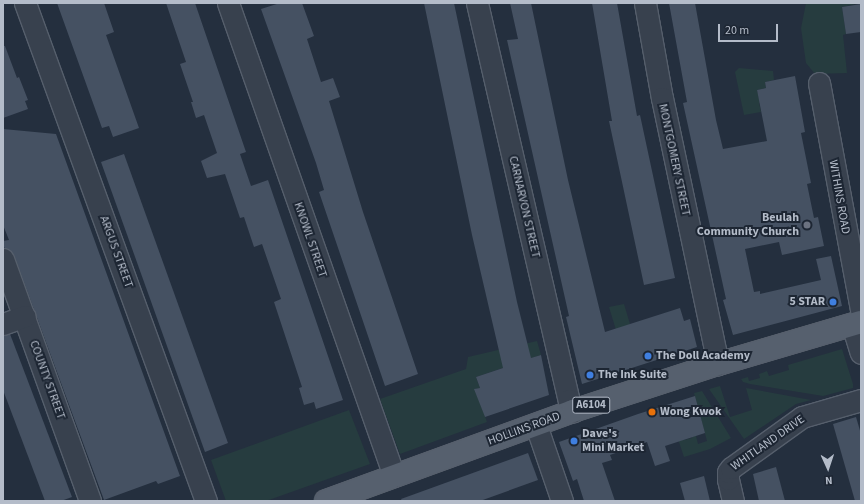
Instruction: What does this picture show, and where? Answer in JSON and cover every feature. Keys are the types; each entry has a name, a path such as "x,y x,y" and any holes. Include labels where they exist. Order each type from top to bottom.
{"main road":[{"name":"HOLLINS ROAD","path":"326,501 573,411 858,319"}],"street":[{"name":"ARGUS STREET","path":"25,3 206,501"},
{"name":"KNOWL STREET","path":"228,3 394,476"},
{"name":"CARNARVON STREET","path":"477,3 568,400 573,411"},
{"name":"MONTGOMERY STREET","path":"645,3 662,98 718,364"},
{"name":"WITHINS ROAD","path":"819,83 858,319 861,353"},
{"name":"COUNTY STREET","path":"3,259 25,316 90,501"},
{"path":"3,324 25,316"},
{"name":"WHITLAND DRIVE","path":"733,501 728,479 728,472 731,468 802,417 861,400"},
{"path":"536,424 562,501"}],"green space":[{"path":"806,3 861,3 842,7 846,34 843,35 847,73 815,74 806,63 801,28"},
{"path":"739,68 773,71 774,80 765,82 766,88 757,90 759,98 768,97 769,101 759,103 761,112 744,115 735,72"},
{"path":"624,304 630,324 619,340 609,307"},
{"path":"537,341 541,355 476,377 480,388 475,389 487,422 400,454 380,399 466,369 468,357"},
{"path":"842,349 853,388 823,396 750,384 743,382 741,379 748,377 749,381 760,378 759,374 767,371 769,376 789,370 788,365"},
{"path":"720,386 730,417 752,410 746,388 811,400 796,404 744,439 709,389"},
{"path":"702,391 731,438 710,449 684,457 676,433 680,431 684,440 692,438 689,429 694,428 698,444 707,441 694,393"},
{"path":"349,410 370,464 266,501 226,501 211,460"}],"building":[{"path":"57,3 104,3 114,32 106,35 139,128 113,137 109,126 102,128"},
{"path":"166,3 195,3 246,152 240,154 251,186 268,180 343,400 316,409 314,402 304,405 299,388 302,387 274,302 281,299 262,244 254,247 244,217 240,218 225,174 207,178 201,161 217,153 204,115 196,118 191,102 193,102 180,64 186,62"},
{"path":"280,3 302,3 314,36 307,39 321,82 333,78 340,97 329,101 363,212 418,374 385,386 319,192 324,190 316,163 261,9"},
{"path":"424,3 454,3 517,302 531,358 541,355 549,395 485,417 474,389 480,388 476,377 503,368 472,235"},
{"path":"510,3 531,3 568,180 605,332 680,308 684,321 690,319 697,347 582,384 566,317 569,316 507,40 518,39"},
{"path":"592,3 617,3 637,116 640,115 675,278 644,285 609,121 612,121"},
{"path":"669,3 695,3 716,120 723,149 767,141 757,90 766,88 765,82 795,76 805,132 801,133 811,183 807,184 814,218 818,217 824,246 782,255 779,242 745,249 754,292 760,291 760,294 821,280 816,259 831,256 842,306 733,335 723,300 726,299 683,103 687,102"},
{"path":"861,4 861,32 846,34 842,7"},
{"path":"3,46 5,46 17,78 19,77 28,100 25,101 28,109 3,118"},
{"path":"3,129 56,134 180,476 158,484 156,481 104,500 14,255 10,250 3,247 3,241 9,240 3,225"},
{"path":"124,154 228,443 205,452 101,162"},
{"path":"10,334 72,497 61,501 45,501 3,390 3,336"},
{"path":"695,396 705,433 665,446 670,461 655,466 647,442 610,455 612,460 602,463 615,501 584,501 577,479 573,481 559,442 638,414"},
{"path":"856,417 861,434 861,501 855,501 833,424"},
{"path":"528,453 538,480 480,501 402,501 401,499"},
{"path":"776,467 785,501 759,501 753,474"},
{"path":"704,476 710,501 685,501 680,483"}],"place":[{"name":"Beulah Community Church","path":"807,225"},
{"name":"5 STAR","path":"833,302"},
{"name":"The Doll Academy","path":"648,356"},
{"name":"The Ink Suite","path":"590,375"},
{"name":"Wong Kwok","path":"652,412"},
{"name":"Dave's Mini Market","path":"574,441"}]}
